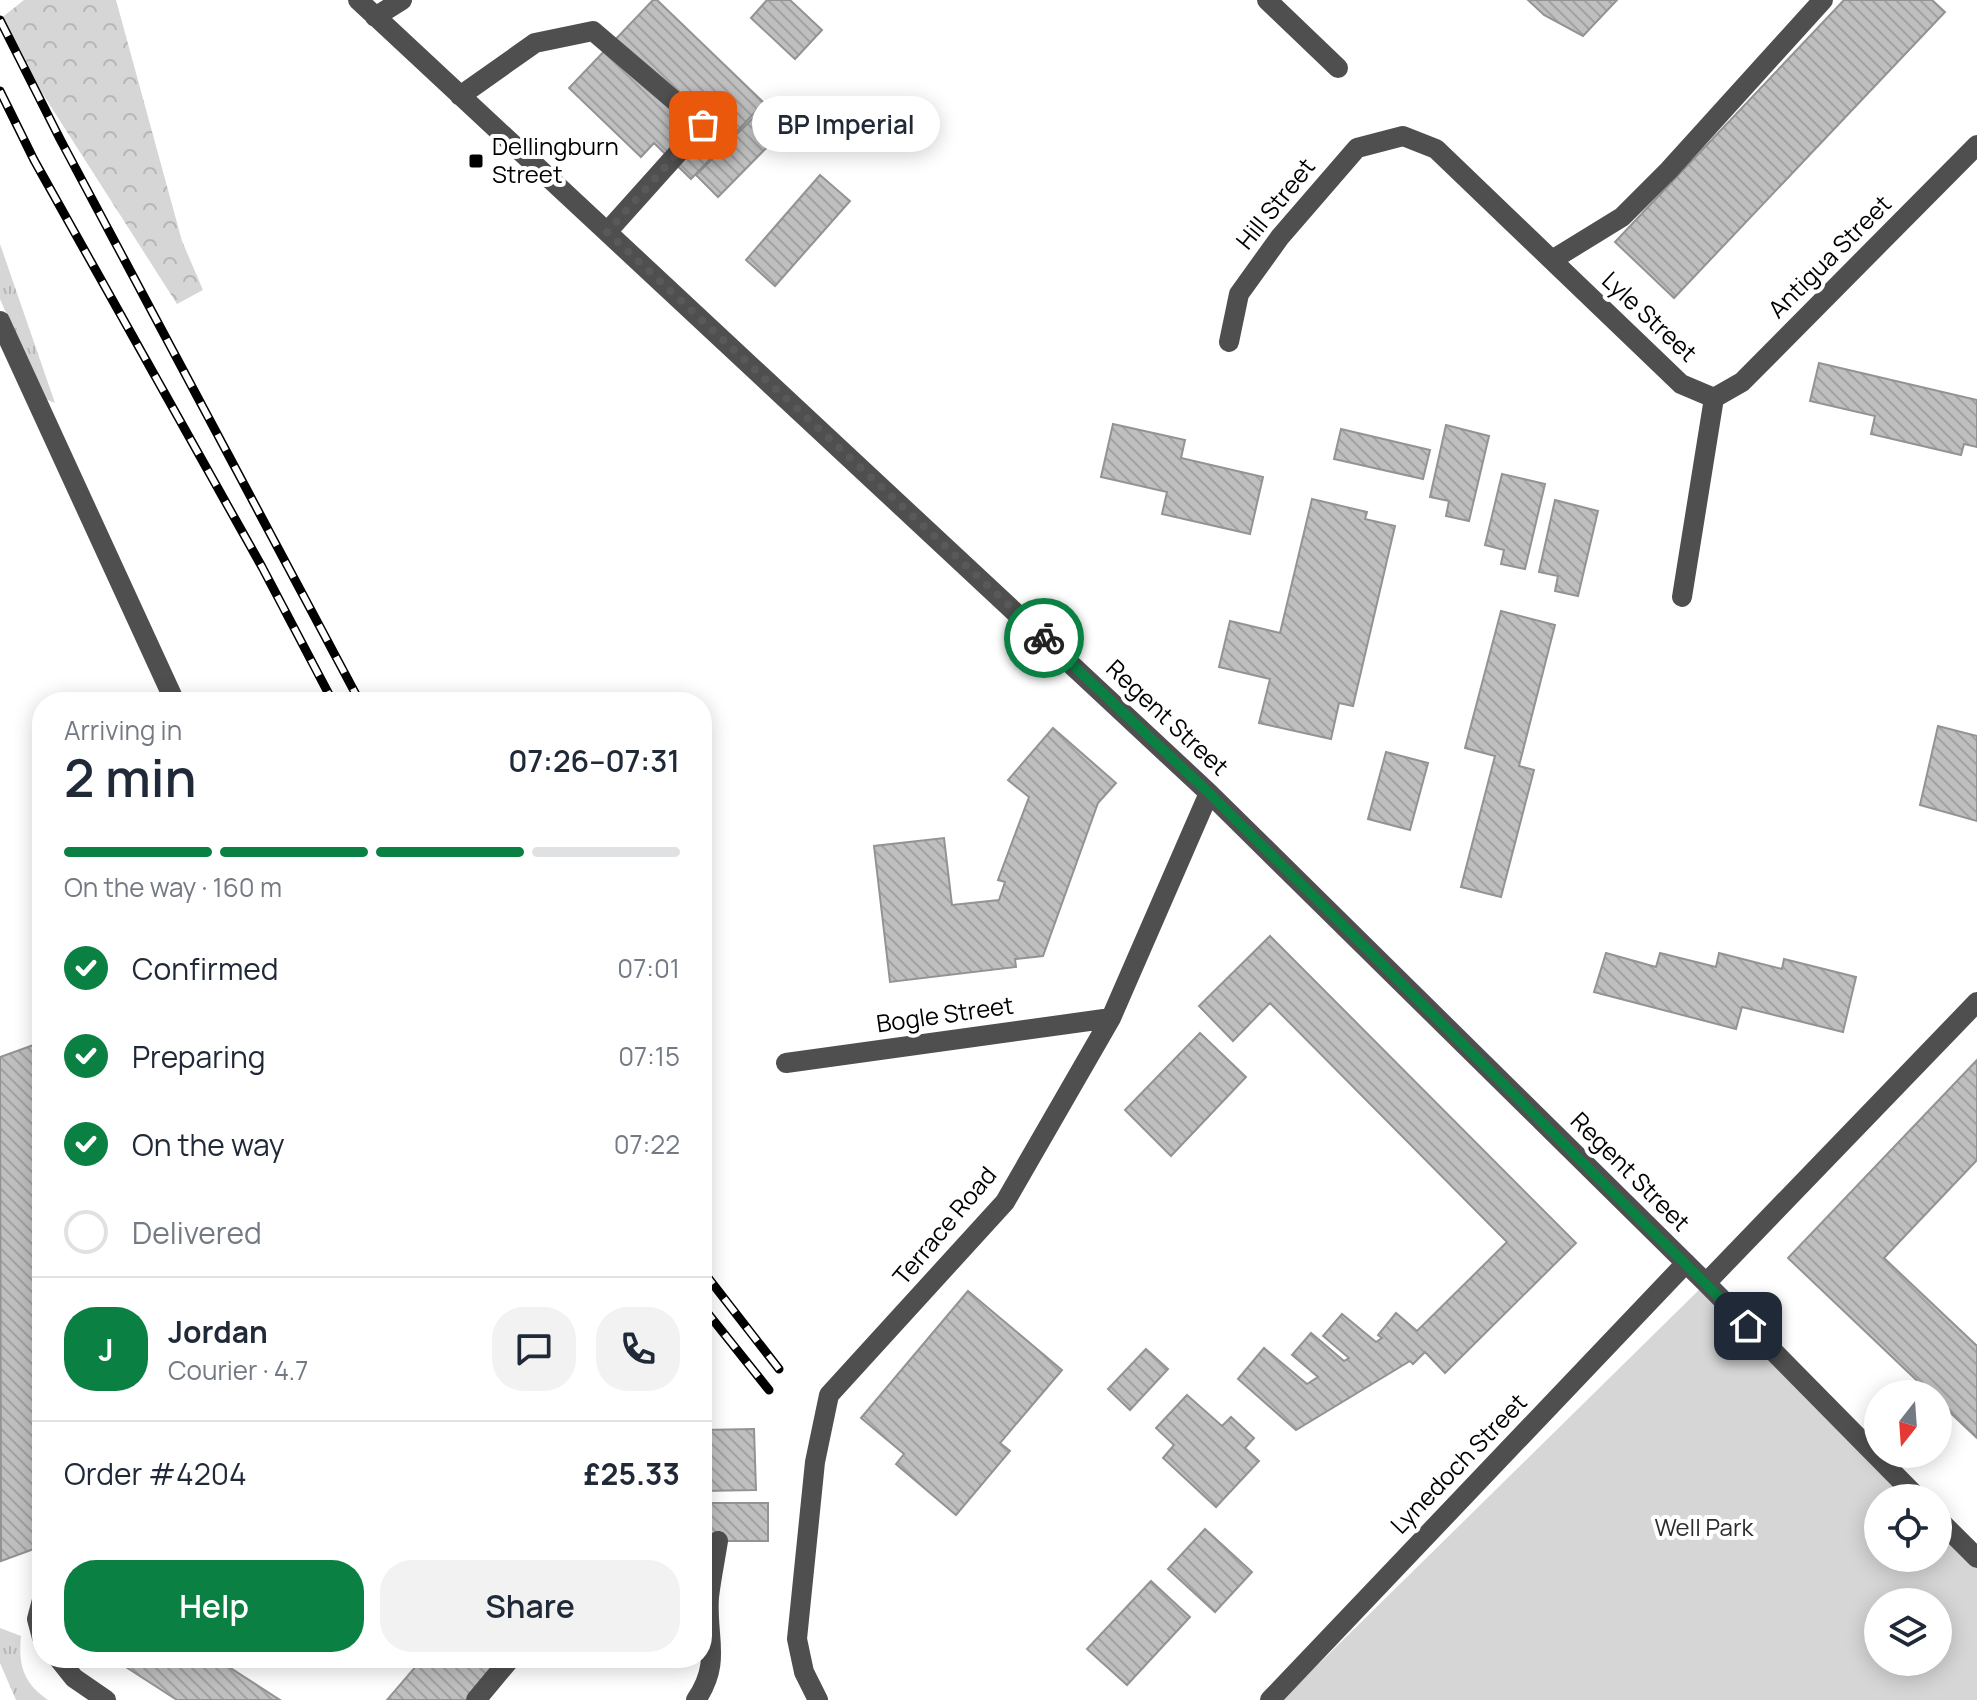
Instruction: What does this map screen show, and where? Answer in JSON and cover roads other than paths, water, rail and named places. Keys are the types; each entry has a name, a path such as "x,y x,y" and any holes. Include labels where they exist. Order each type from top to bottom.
{"street":[{"name":"Regent Street","path":"358,0 1209,793 1686,1263 1904,1484"},
{"path":"375,17 402,0"},
{"path":"1267,0 1338,68"},
{"path":"1552,260 1622,217 1679,159 1823,0"},
{"path":"460,96 535,43 593,31 703,125 607,232"},
{"name":"Lyle Street","path":"1403,136 1436,149 1681,384 1714,398"},
{"name":"Hill Street","path":"1229,342 1239,294 1280,237 1357,148 1403,136"},
{"name":"Antigua Street","path":"1714,398 1742,382 1977,145"},
{"path":"0,321 170,692"},
{"path":"1682,597 1714,398"},
{"name":"Terrace Road","path":"818,1700 804,1672 797,1639 815,1462 829,1395 1005,1202 1111,1018 1209,793"},
{"path":"1706,1283 1977,1002"},
{"name":"Bogle Street","path":"786,1063 1111,1018"},
{"name":"Lynedoch Street","path":"1270,1700 1686,1263"},
{"path":"1952,1533 1977,1558"},
{"path":"712,1580 718,1541"},
{"path":"66,1668 74,1678 106,1700"},
{"path":"476,1700 503,1668"},
{"path":"696,1700 712,1668"}],"railway":[{"path":"0,20 60,139 355,692"},
{"path":"0,91 34,160 262,567 328,692"},
{"path":"712,1283 779,1369"},
{"path":"712,1319 769,1390"}],"place":[{"name":"BP Imperial","path":"703,125"},
{"name":"Dellingburn Street","path":"476,161"}],"park label":[{"name":"Well Park","path":"1704,1528"}]}
